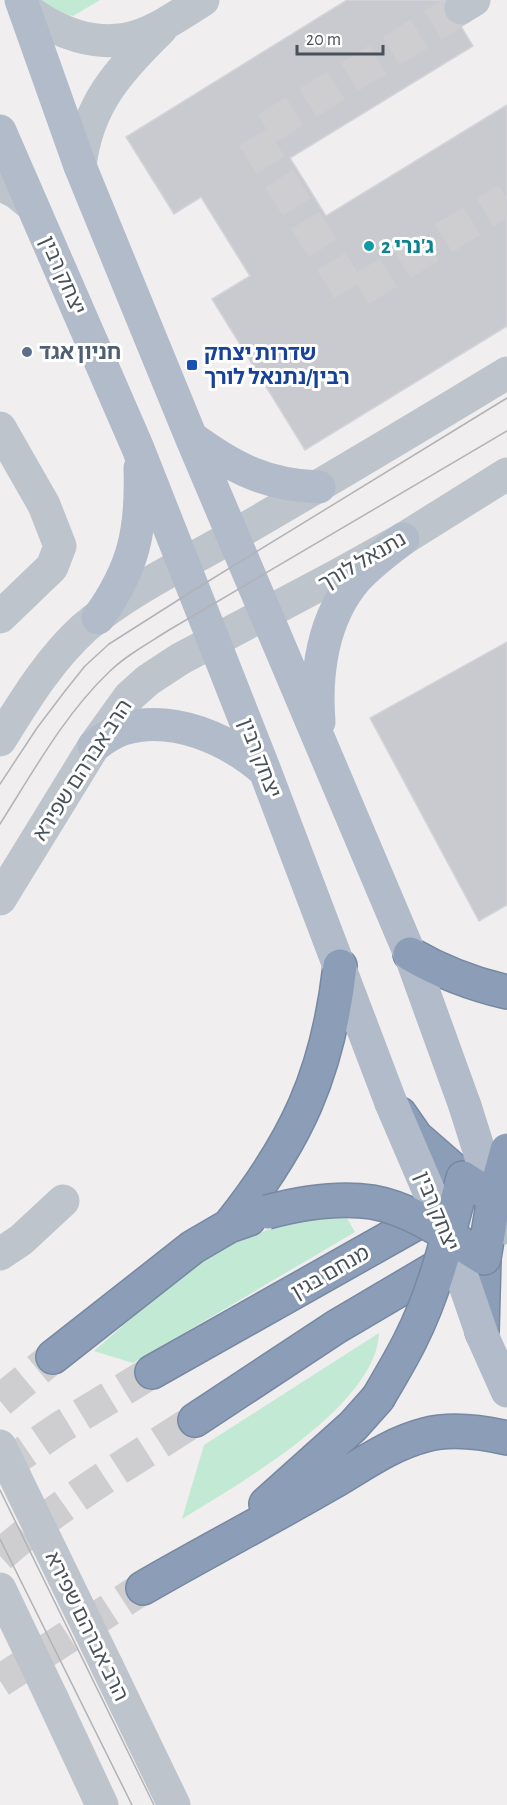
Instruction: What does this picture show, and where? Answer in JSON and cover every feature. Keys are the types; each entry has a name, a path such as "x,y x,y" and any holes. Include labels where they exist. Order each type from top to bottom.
{"highway":[{"path":"410,954 466,981 507,992"},
{"path":"229,1226 272,1169 286,1146 312,1091 330,1035 340,966"},
{"path":"391,1103 416,1137 463,1178 505,1205"},
{"path":"222,1543 353,1426 378,1398 395,1370 419,1322 448,1236 463,1178 467,1133 465,1106"},
{"path":"482,1335 496,1268 505,1205 507,1150"},
{"path":"53,1357 193,1247 229,1226 267,1212 315,1201 373,1202 412,1216 448,1236 496,1268"},
{"path":"195,1420 336,1327 505,1205"},
{"name":"מנחם בגין","path":"152,1372 505,1205"},
{"path":"143,1588 367,1460 400,1444 426,1435 449,1431 507,1438"}],"main road":[{"path":"23,4 80,166 191,438 410,954 465,1106 505,1205"},
{"name":"יצחק רבין","path":"0,131 137,446 266,771 391,1103 448,1236 482,1335 507,1391"},
{"path":"191,438 225,461 262,478 293,485 319,487"},
{"path":"98,618 121,582 135,543 140,492 137,446"},
{"path":"320,742 319,672 325,641 334,613 357,579 403,538"},
{"path":"94,746 115,732 124,729 138,726 171,727 198,732 232,746 266,771"}],"street":[{"path":"23,4 47,24 59,30 95,39 125,39 138,36 168,22 203,0"},
{"path":"80,166 86,133 101,98 130,61 168,22"},
{"path":"0,184 17,193 32,205"},
{"path":"0,740 39,678 61,651 98,618 136,592 319,487 507,373"},
{"path":"0,428 44,505 60,546 51,567 0,617"},
{"name":"נתנאל לורך","path":"214,642 403,538 507,474"},
{"name":"הרב אברהם שפירא","path":"0,899 94,746 130,696 163,669 214,642"},
{"path":"0,1254 21,1240 63,1201"},
{"name":"הרב אברהם שפירא","path":"0,1446 174,1805"},
{"path":"0,1589 102,1805"}],"green space":[{"path":"39,0 100,0 73,16 43,8"},
{"path":"347,1218 355,1232 133,1363 94,1351 159,1294 215,1251 267,1230 310,1219"},
{"path":"379,1333 372,1361 355,1388 330,1415 268,1464 182,1519 204,1445"}],"building":[{"name":"ג'נרי 2","path":"347,0 445,0 473,46 290,158 326,216 507,105 507,326 305,450 212,299 250,276 201,197 174,214 126,137"},
{"path":"507,642 507,905 479,921 370,718"}],"tunnel":[{"path":"461,8 253,137 352,295 507,199"},
{"path":"0,1401 53,1357"},
{"path":"0,1469 61,1427 152,1372"},
{"path":"0,1556 70,1501 195,1420"},
{"path":"0,1681 143,1588"}],"tram line":[{"path":"0,784 65,691 85,666 109,644 507,398"},
{"path":"0,824 63,725 93,689 123,660 169,630 507,431"},
{"path":"0,1490 154,1805"},
{"path":"0,1539 132,1805"}],"place":[{"name":"ג'נרי 2","path":"369,246"},
{"name":"חניון אגד","path":"27,352"},
{"name":"שדרות יצחק רבין/נתנאל לורך","path":"192,365"}]}
